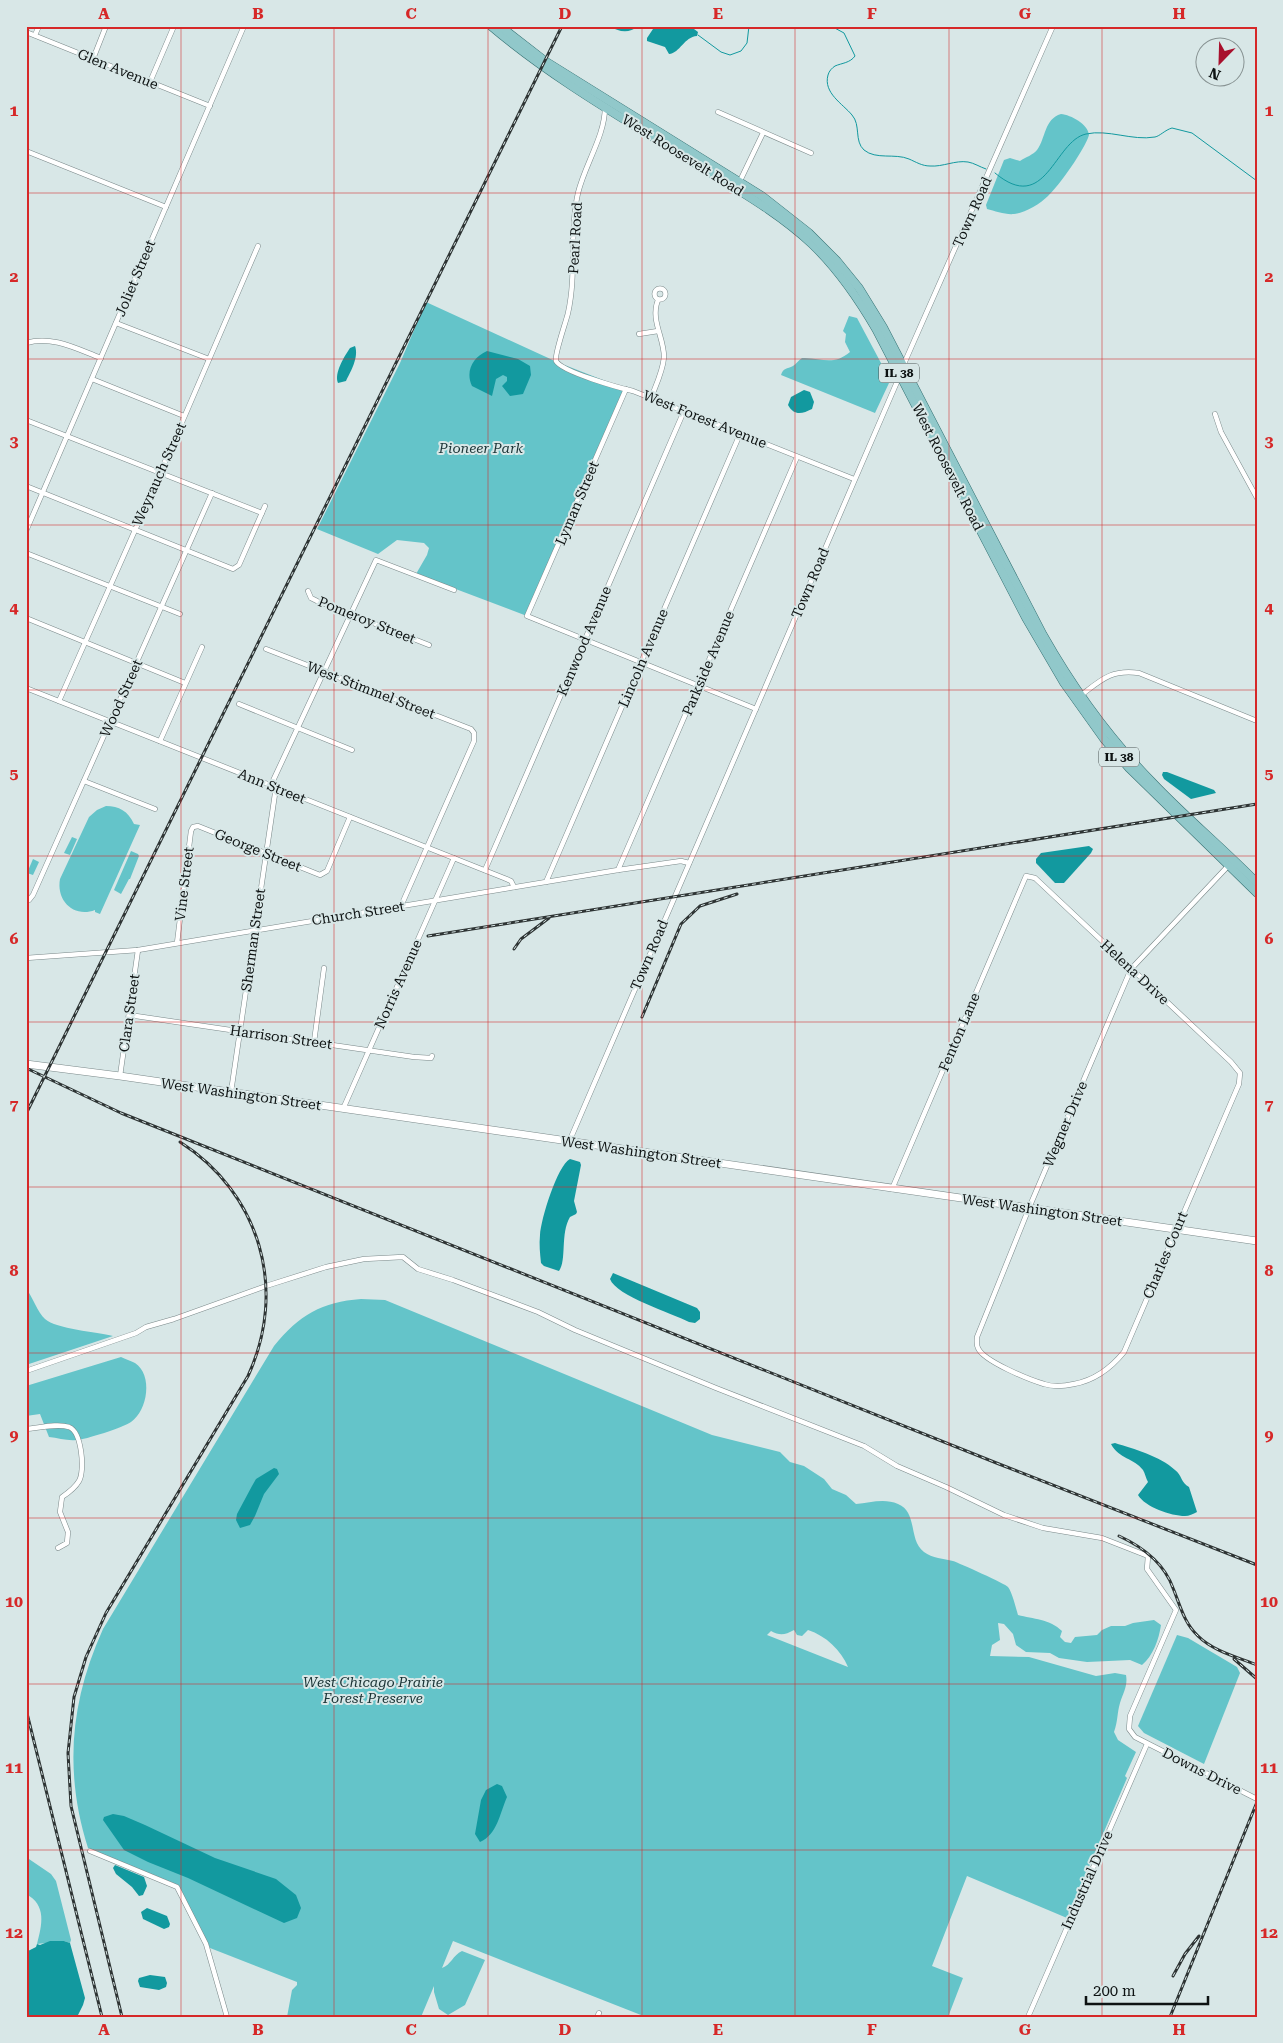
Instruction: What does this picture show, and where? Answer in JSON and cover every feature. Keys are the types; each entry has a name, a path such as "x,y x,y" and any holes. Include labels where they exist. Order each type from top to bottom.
{"main road":[{"name":"West Roosevelt Road","path":"491,26 537,62 605,107 785,212 818,241 837,261 876,314 1043,635 1078,698"},
{"name":"West Roosevelt Road","path":"500,26 545,61 738,185 794,228 837,272 862,306 900,374 1034,632 1078,698 1143,774 1232,862 1257,883"},
{"name":"West Roosevelt Road","path":"1232,862 1257,893"},
{"name":"West Washington Street","path":"26,1064 120,1076 1257,1241"}],"street":[{"path":"35,35 39,26"},
{"path":"92,58 106,26"},
{"path":"150,82 174,26"},
{"name":"Joliet Street","path":"26,531 244,26"},
{"name":"Town Road","path":"569,1142 903,366 1053,26"},
{"name":"Glen Avenue","path":"26,32 210,106"},
{"name":"Pearl Road","path":"556,360 567,319 573,282 573,241 578,193 586,167 605,120 605,107"},
{"path":"718,112 812,153"},
{"path":"605,120 619,115"},
{"path":"738,185 763,132"},
{"path":"26,151 166,207"},
{"name":"Weyrauch Street","path":"59,701 258,246"},
{"path":"651,398 663,364 663,351 655,316 658,300"},
{"path":"116,322 209,359"},
{"path":"639,334 658,331"},
{"path":"26,343 39,340 54,341 101,358"},
{"name":"West Forest Avenue","path":"556,360 562,366 651,398 854,480"},
{"path":"92,379 184,416"},
{"name":"Lyman Street","path":"584,640 527,616 626,389"},
{"name":"Kenwood Avenue","path":"485,870 684,411"},
{"path":"1215,414 1221,432 1257,498"},
{"path":"26,420 262,513"},
{"name":"Lincoln Avenue","path":"546,882 740,434"},
{"name":"Parkside Avenue","path":"618,870 798,457"},
{"path":"26,486 230,568 236,568 239,565 265,506"},
{"name":"Wood Street","path":"26,899 29,900 33,895 212,493"},
{"path":"26,553 180,614"},
{"name":"Sherman Street","path":"231,1092 274,786 297,728 376,560 454,590"},
{"name":"Pomeroy Street","path":"308,591 311,598 429,645"},
{"path":"26,618 186,683"},
{"path":"584,640 756,709"},
{"path":"160,741 202,647"},
{"name":"West Stimmel Street","path":"266,649 471,729 474,734 474,741 426,847"},
{"path":"1078,698 1110,675 1120,672 1132,672 1142,674 1257,721"},
{"name":"Ann Street","path":"26,688 485,870 511,881 514,887"},
{"path":"239,704 352,750"},
{"path":"84,781 155,809"},
{"name":"George Street","path":"193,826 198,826 322,874 327,871 350,817"},
{"name":"Vine Street","path":"177,943 193,826"},
{"path":"401,906 426,847"},
{"name":"Norris Avenue","path":"343,1109 454,858"},
{"name":"Church Street","path":"26,958 138,950 618,870 681,861 689,863"},
{"name":"Wegner Drive","path":"1045,1384 992,1362 983,1356 977,1347 977,1337 1029,1208 1131,969 1232,862"},
{"name":"Helena Drive","path":"1026,876 1035,878 1231,1062 1240,1074"},
{"name":"Fenton Lane","path":"892,1189 1026,876"},
{"name":"Clara Street","path":"120,1076 138,950"},
{"path":"314,1042 324,968"},
{"name":"Harrison Street","path":"129,1015 414,1057 431,1058 432,1056"},
{"name":"Charles Court","path":"1045,1384 1073,1385 1094,1377 1112,1366 1124,1352 1239,1084 1240,1074"},
{"name":"Downs Drive","path":"26,1371 136,1333 146,1327 310,1272 364,1259 404,1257 418,1269 538,1312 575,1330 707,1385 864,1446 897,1466 1011,1518 1043,1528 1102,1538 1148,1556 1147,1569 1176,1610 1128,1722 1131,1733 1147,1744 1257,1799"},
{"path":"26,1429 61,1426 71,1428 78,1435 82,1463 80,1480 72,1490 62,1497 60,1512 68,1532 67,1543 58,1548"},
{"name":"Industrial Drive","path":"1028,2017 1147,1744"},
{"path":"90,1851 174,1885 206,1944 228,2017"}],"green space":[{"path":"1061,114 1069,116 1086,127 1089,135 1077,158 1058,184 1041,202 1023,212 1008,214 987,209 986,205 1004,160 1010,158 1020,161 1034,153 1040,145 1048,124 1055,116"},
{"name":"Pioneer Park","path":"426,302 557,362 626,389 527,616 416,574 429,548 424,543 397,540 378,554 317,529 400,363"},
{"path":"849,316 857,318 889,378 889,383 875,413 781,375 784,370 793,366 802,358 832,360 844,357 850,352 845,342 846,334 843,331"},
{"path":"106,806 123,810 134,824 140,825 100,914 95,912 95,910 80,912 68,906 64,901 59,887 60,879 89,817 97,810"},
{"path":"72,837 77,839 70,855 64,853"},
{"path":"131,851 139,856 130,879 121,894 114,890"},
{"path":"33,859 39,862 33,875 27,873"},
{"path":"26,1288 37,1309 50,1322 67,1328 113,1336 26,1365"},
{"name":"West Chicago Prairie Forest Preserve","path":"361,1299 385,1300 712,1435 780,1452 790,1462 804,1466 824,1479 832,1489 846,1495 856,1504 882,1501 898,1504 908,1513 916,1541 924,1552 934,1557 953,1561 1005,1585 1011,1592 1018,1615 1052,1624 1062,1631 1060,1637 1065,1642 1071,1643 1075,1637 1097,1635 1102,1630 1111,1626 1125,1626 1154,1620 1161,1625 1155,1647 1142,1665 1130,1660 1087,1662 1059,1658 1050,1653 1026,1652 1016,1645 1013,1634 1004,1624 998,1623 1000,1640 992,1645 990,1656 1029,1657 1096,1676 1115,1673 1126,1675 1126,1686 1114,1732 1118,1740 1136,1752 1125,1776 1127,1778 1067,1918 967,1876 932,1966 963,1978 948,2017 646,2017 453,1941 442,1968 448,1965 462,1951 485,1960 465,2005 448,2015 439,2009 434,1986 421,2017 287,2017 292,1990 297,1985 297,1982 210,1948 178,1885 88,1848 80,1820 76,1792 73,1765 74,1737 83,1683 103,1629 274,1346 302,1318 323,1307","holes":["794,1630 797,1635 802,1636 808,1630 821,1636 837,1649 848,1667 767,1635 771,1631 782,1634"]},
{"path":"121,1357 141,1368 146,1384 146,1392 141,1409 137,1417 131,1422 96,1436 70,1440 49,1437 40,1414 26,1416 26,1386"},
{"path":"1177,1635 1188,1638 1237,1667 1240,1673 1204,1764 1144,1733 1138,1726"},
{"path":"26,1857 51,1874 56,1881 71,1940 70,1943 64,1941 37,1944 41,1916 37,1904 26,1894"}],"shaded area":[{"path":"609,26 638,26 635,29 624,31 616,30"},
{"path":"655,26 690,26 698,32 697,36 689,39 676,51 669,54 665,47 647,41"},
{"path":"355,346 356,355 350,373 346,381 338,383 337,375 340,365 350,348"},
{"path":"487,351 518,359 530,366 531,375 523,394 510,396 502,386 507,381 507,377 503,375 496,379 492,396 472,386 469,375 472,365 478,357"},
{"path":"804,390 810,392 814,402 812,409 798,413 790,409 788,405 791,397"},
{"path":"1163,772 1214,790 1216,793 1191,799 1164,779"},
{"path":"1089,846 1093,849 1091,853 1064,883 1055,883 1036,863 1036,859 1041,853"},
{"path":"570,1159 580,1162 581,1165 574,1201 577,1212 570,1217 567,1224 563,1260 559,1271 544,1266 541,1263 540,1235 543,1217 555,1182"},
{"path":"613,1273 697,1308 700,1312 700,1319 695,1323 689,1322 633,1298 614,1285 610,1279"},
{"path":"1115,1443 1154,1457 1175,1470 1189,1487 1197,1512 1191,1515 1179,1516 1152,1507 1141,1499 1138,1495 1148,1482 1144,1471 1118,1453 1111,1444"},
{"path":"274,1468 277,1469 279,1474 264,1494 250,1525 240,1528 236,1520 237,1514 252,1486 256,1479"},
{"path":"497,1784 502,1786 507,1797 494,1829 486,1839 480,1842 475,1834 481,1800 486,1790"},
{"path":"113,1814 124,1816 145,1825 215,1858 276,1879 296,1895 301,1908 297,1918 284,1923 124,1850 103,1820 104,1817"},
{"path":"115,1865 144,1877 147,1886 143,1895 139,1896 132,1887 116,1874 113,1868"},
{"path":"147,1908 167,1916 170,1924 169,1927 164,1929 143,1919 141,1912"},
{"path":"50,1941 70,1943 85,1998 77,2017 26,2017 26,1952 36,1947 37,1944 40,1945"},
{"path":"150,1975 165,1977 166,1987 159,1990 140,1987 139,1978"}],"waterway":[{"path":"698,35 721,52 730,55 741,51 747,43 749,26"},
{"path":"831,26 844,33 855,56 831,70 828,75 828,87 835,98 855,119 859,142 864,150 874,155 904,157 927,166 963,162 986,169"},
{"path":"995,173 1012,184 1026,186 1038,181 1048,172 1075,139 1086,134 1103,133 1146,138 1157,136 1172,128 1192,133 1257,181"}],"railway":[{"path":"26,1114 562,26"},
{"path":"428,936 1257,804"},
{"path":"642,1017 681,924 700,906 737,894"},
{"path":"514,949 521,939 549,918"},
{"path":"26,1068 121,1113 999,1464 1257,1565"},
{"path":"122,2017 71,1806 68,1753 74,1697 86,1657 106,1613 248,1376 260,1343 266,1310 265,1277 259,1246 247,1216 230,1188 208,1163 180,1142"},
{"path":"1119,1536 1136,1545 1158,1563 1169,1579 1186,1620 1198,1636 1218,1650 1257,1665"},
{"path":"1234,1659 1257,1679"},
{"path":"26,1709 102,2017"},
{"path":"1170,2017 1257,1802"},
{"path":"1173,1976 1185,1954 1199,1936"}]}
